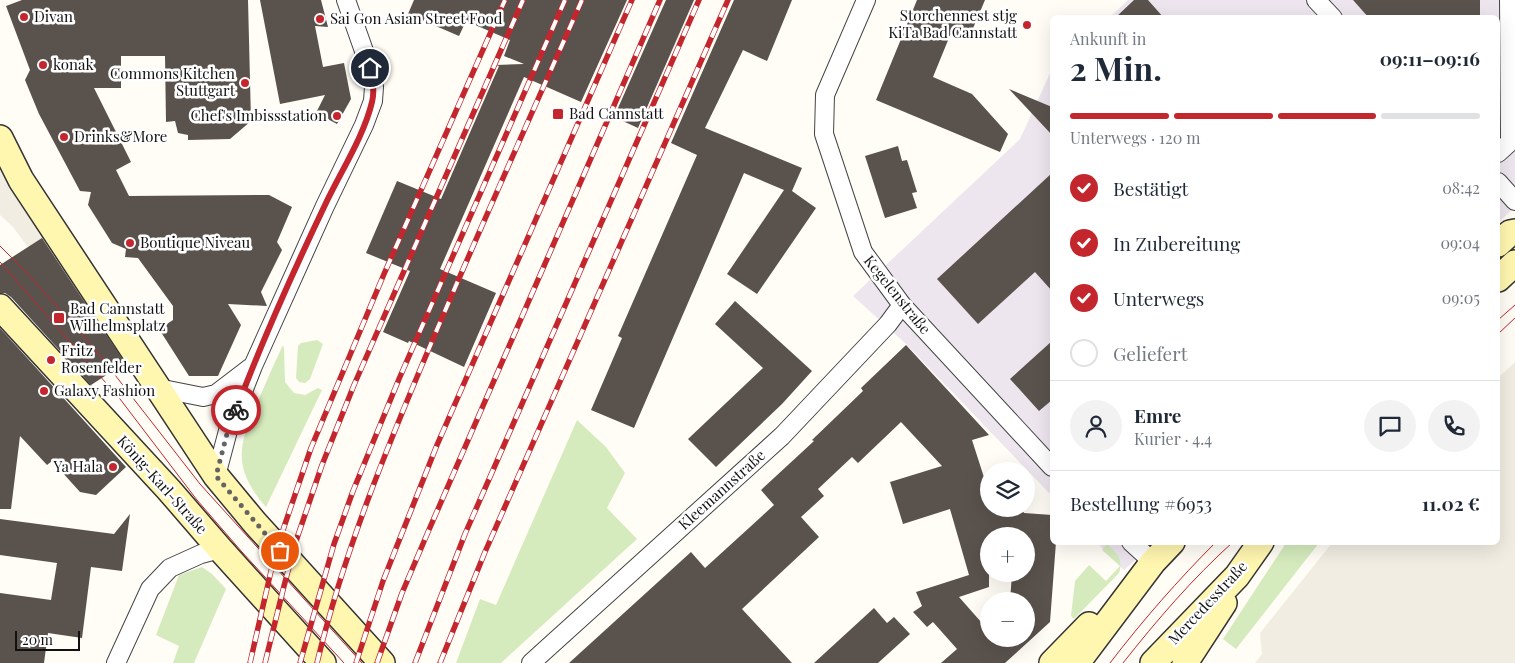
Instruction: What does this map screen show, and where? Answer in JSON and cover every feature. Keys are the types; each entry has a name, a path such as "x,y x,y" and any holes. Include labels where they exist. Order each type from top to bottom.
{"main road":[{"path":"0,138 21,180 216,476 255,523 382,663"},
{"path":"1500,242 1508,234 1515,232"},
{"path":"1500,277 1515,263"},
{"name":"König-Karl-Straße","path":"0,307 324,663"},
{"path":"1052,663 1169,545"},
{"name":"Mercedesstraße","path":"1153,663 1237,576 1259,545"},
{"path":"1077,663 1153,562"},
{"path":"1185,663 1224,603 1237,576"}],"street":[{"path":"216,476 229,426 253,366 324,206 364,125 373,101 374,87 370,68 346,0"},
{"name":"Kegelenstraße","path":"866,0 825,95 824,134 863,252 902,305 1050,465"},
{"path":"1316,0 1330,15"},
{"path":"1508,147 1509,0"},
{"path":"1500,184 1515,201"},
{"name":"Kleemannstraße","path":"531,663 782,436 888,324 902,305"},
{"path":"158,388 203,397 210,396 216,394 253,366"},
{"path":"1134,545 1153,562"},
{"path":"116,663 150,589 170,568 201,554 220,549"}],"shaded area":[{"path":"1128,0 1515,0 1515,207 1500,221 1500,15 1112,15"},
{"path":"1050,73 1050,494 1035,478 1035,462 1019,462 906,344 853,296 1020,139"},
{"path":"0,169 51,243 33,254 13,227 0,215"},
{"path":"1515,362 1515,663 1255,663 1262,654 1260,633 1330,545 1500,545 1500,376"},
{"path":"1099,545 1152,545 1124,570"}],"green space":[{"path":"317,340 323,344 310,379 305,383 299,382 296,378 298,346 301,343"},
{"path":"283,345 285,382 294,393 305,395 318,388 322,390 266,507 255,493 243,468 243,444 251,417"},
{"path":"577,420 606,447 625,473 607,508 637,539 501,663 456,663 480,599 496,605"},
{"path":"1106,545 1116,553 1120,566 1102,550"},
{"path":"1285,545 1317,545 1236,649 1223,639"},
{"path":"1089,565 1106,581 1120,566 1119,573 1074,619 1071,616 1075,581"},
{"path":"202,567 212,574 226,589 194,663 173,663 179,646 156,635 179,575"}],"building":[{"path":"22,0 248,0 251,121 230,139 188,140 188,135 178,133 175,121 166,122 165,56 121,56 121,88 94,88 131,162 116,170 129,196 269,195 292,207 277,242 282,250 261,292 267,306 228,304 241,325 218,376 189,376 159,329 173,320 173,306 138,258 125,257 126,249 112,243 88,205 91,192 80,191 39,114 25,80 30,70 6,6"},
{"path":"260,0 321,0 328,27 315,26 323,67 344,63 351,99 337,124 316,113 325,95 280,104"},
{"path":"414,0 627,0 581,102 524,77 440,269 496,293 464,367 409,341 408,343 383,332 410,271 366,253 397,181 441,199 499,66 496,65 524,64 504,56 510,40 466,21 459,36 408,14"},
{"path":"666,0 694,0 638,128 614,117"},
{"path":"734,0 792,0 767,61 743,50 705,128 802,168 792,191 816,208 757,294 727,274 784,190 744,173 634,428 591,410 622,338 618,336 697,155 671,143"},
{"path":"917,0 985,0 968,40 951,33 933,77 972,94 1008,134 1000,152 876,100"},
{"path":"1134,0 1148,0 1161,15 1118,15"},
{"path":"1353,0 1480,0 1480,15 1366,15"},
{"path":"1009,89 1050,106 1050,133"},
{"path":"898,146 902,161 907,160 917,192 912,193 917,208 885,218 865,156"},
{"path":"1050,175 1050,289 1035,272 978,324 937,279"},
{"path":"42,238 125,363 91,385 11,297 5,293 0,293 0,265"},
{"path":"735,301 812,371 782,404 716,467 688,439 763,368 715,324"},
{"path":"0,328 126,467 96,495 80,492 52,461 47,465 20,436 11,509 0,509"},
{"path":"1050,343 1050,402 1039,411 1010,379"},
{"path":"906,345 989,435 972,440 980,465 980,517 1035,517 1035,514 1050,515 1050,545 1056,545 1050,622 1035,636 1035,592 1011,592 1011,582 1035,582 1035,527 980,527 980,582 989,582 989,587 959,597 980,621 980,647 1023,647 1005,663 941,663 957,649 933,622 927,627 913,612 922,606 916,592 969,575 950,509 903,524 890,482 942,466 901,422 858,463 852,457 818,489 824,496 801,517 819,537 742,609 792,663 569,663 691,552 705,568 774,505 761,490 814,441 812,440 863,391 861,388"},
{"path":"130,514 122,571 91,567 82,638 48,633 44,663 0,663 0,593 51,600 57,563 0,555 0,519 114,534"},
{"path":"874,608 887,623 894,617 910,634 878,663 814,663"}],"tram line":[{"path":"0,246 94,348 200,484 362,663"},
{"path":"0,262 120,399 197,500 344,663"},
{"path":"1500,318 1515,305"},
{"path":"1500,332 1515,318"},
{"path":"1110,663 1161,601 1213,545"},
{"path":"1123,663 1175,600 1230,545"}],"railway":[{"path":"250,663 271,571 311,448 384,274 505,0"},
{"path":"265,663 296,541 322,465 354,385 523,0"},
{"path":"300,663 334,544 353,491 399,379 565,0"},
{"path":"317,663 340,580 368,499 451,297 582,0"},
{"path":"356,663 383,581 437,445 632,0"},
{"path":"377,663 402,593 428,532 660,0"},
{"path":"415,663 465,534 699,0"},
{"path":"440,663 485,552 728,0"}],"way so far":[{"path":"236,410 229,426 216,476 280,551"}],"place":[{"name":"Divan","path":"24,17"},
{"name":"Sai Gon Asian Street Food","path":"320,19"},
{"name":"Storchennest stjg KiTa Bad Cannstatt","path":"1027,25"},
{"name":"konak","path":"43,65"},
{"name":"Commons Kitchen Stuttgart","path":"245,83"},
{"name":"Bad Cannstatt","path":"558,114"},
{"name":"Chef's Imbissstation","path":"337,116"},
{"name":"Drinks&More","path":"64,137"},
{"name":"Boutique Niveau","path":"130,243"},
{"name":"Bad Cannstatt Wilhelmsplatz","path":"59,318"},
{"name":"Fritz Rosenfelder","path":"51,360"},
{"name":"Galaxy Fashion","path":"44,391"},
{"name":"Ya Hala","path":"113,467"}],"route":[{"path":"236,410 253,366 324,206 364,125 373,101 374,87 370,68"}]}
